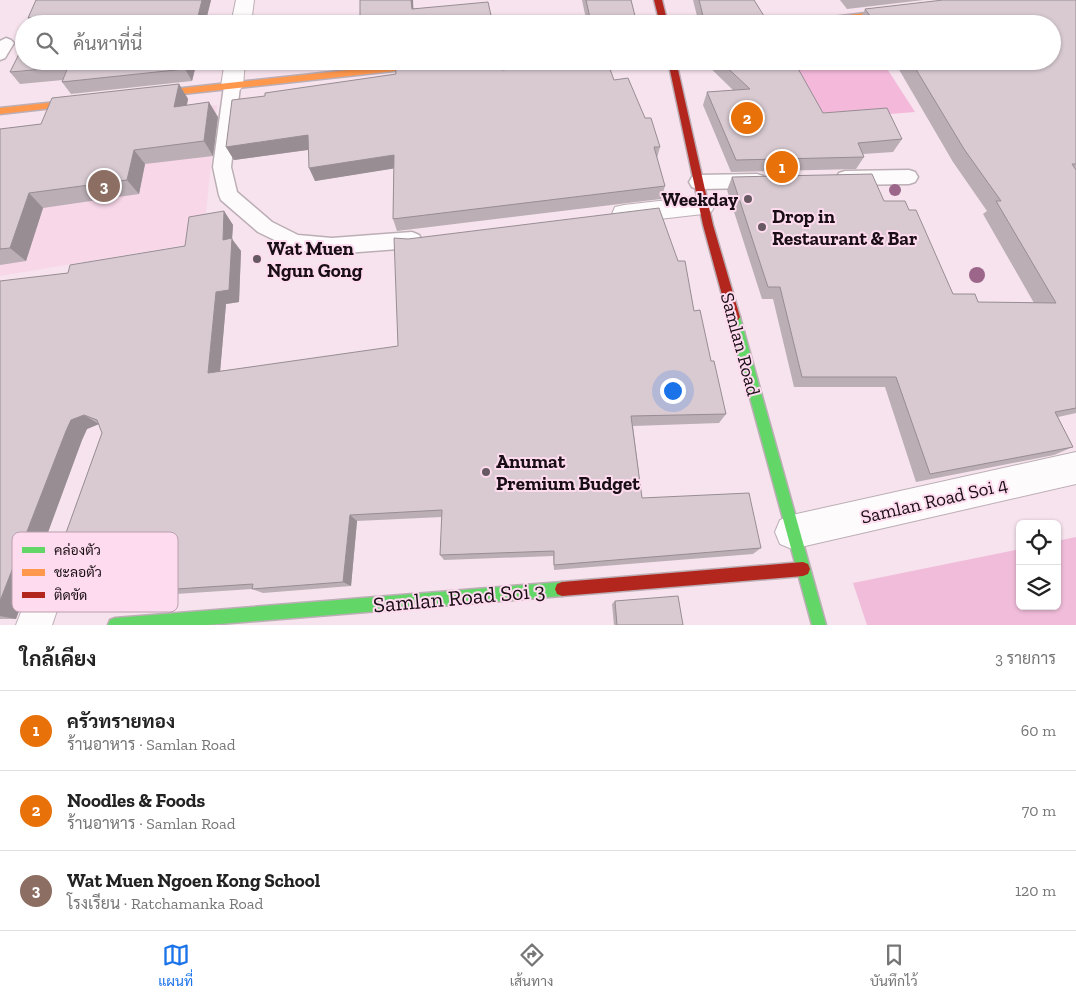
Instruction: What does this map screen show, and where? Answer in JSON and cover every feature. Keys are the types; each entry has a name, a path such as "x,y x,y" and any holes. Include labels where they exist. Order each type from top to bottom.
{"street":[{"path":"242,15 245,0"},
{"path":"658,0 662,15"},
{"path":"866,15 908,10"},
{"path":"232,86 235,70"},
{"path":"136,96 377,70"},
{"name":"Samlan Road","path":"674,70 701,194 819,625"},
{"path":"0,111 97,100"},
{"path":"606,216 701,194"},
{"name":"Samlan Road Soi 4","path":"792,532 1076,468"},
{"name":"Samlan Road Soi 3","path":"115,625 803,570"},
{"path":"34,625 39,612"}],"lane":[{"path":"232,86 222,167 228,195 265,226 294,242 332,246 422,239"},
{"path":"832,179 909,177"},
{"path":"701,194 775,180"}],"shaded area":[{"path":"794,70 888,70 915,112 825,119"},
{"path":"217,105 203,242 0,276 0,129"},
{"path":"1076,537 1076,625 867,625 853,583 1016,550 1016,610 1061,610 1061,540"}],"building":[{"path":"36,0 202,0 198,15 29,15"},
{"path":"360,0 411,0 412,9 488,2 491,15 360,15"},
{"path":"586,0 631,0 635,15 589,15"},
{"path":"699,0 754,0 763,15 703,15"},
{"path":"943,0 1076,0 1076,164 1072,164 1076,170 1076,408 1055,412 1073,447 930,474 896,377 802,377 780,287 768,287 732,177 872,174 884,201 905,201 909,210 916,210 953,294 975,294 978,302 1056,303 996,201 1001,201 964,149 916,70 1061,70 1061,15 869,15 865,9"},
{"path":"15,62 15,70 33,70 10,72"},
{"path":"67,70 176,70 62,82"},
{"path":"396,70 610,70 614,80 628,78 645,118 651,118 660,147 654,147 665,186 393,219 394,155 309,168 308,135 226,147 232,100 265,96 265,93 396,74"},
{"path":"730,70 799,70 823,113 887,108 902,139 858,143 864,157 736,160 707,92 750,89"},
{"path":"179,84 174,107 209,102 204,141 134,150 127,180 29,193 10,248 0,249 0,129 41,124 52,98"},
{"path":"659,208 678,261 685,261 694,311 700,310 711,361 714,361 726,414 631,416 642,498 749,493 761,548 554,565 554,551 440,555 442,510 350,515 343,582 252,589 253,584 178,589 178,532 66,532 102,433 97,420 84,415 71,420 27,532 12,532 12,570 0,601 0,281 68,273 70,265 185,246 189,217 224,211 223,240 232,238 229,290 216,292 208,373 398,346 394,238 408,239"},
{"path":"678,596 683,625 617,625 615,601"}],"traffic: fast":[{"path":"734,317 819,625"},
{"path":"115,625 562,589"}],"traffic: slow":[{"path":"866,15 899,11"},
{"path":"146,95 376,70"},
{"path":"0,111 85,102"}],"traffic: jam":[{"path":"658,0 662,15"},
{"path":"674,70 708,225 734,317"},
{"path":"562,589 803,569"}],"place":[{"name":"Noodles & Foods","path":"747,118"},
{"name":"ครัวทรายทอง","path":"782,167"},
{"name":"Wat Muen Ngoen Kong School","path":"104,186"},
{"name":"Weekday","path":"748,199"},
{"name":"Drop in Restaurant & Bar","path":"762,227"},
{"name":"Wat Muen Ngun Gong","path":"257,259"},
{"name":"Anumat Premium Budget","path":"486,472"}]}
